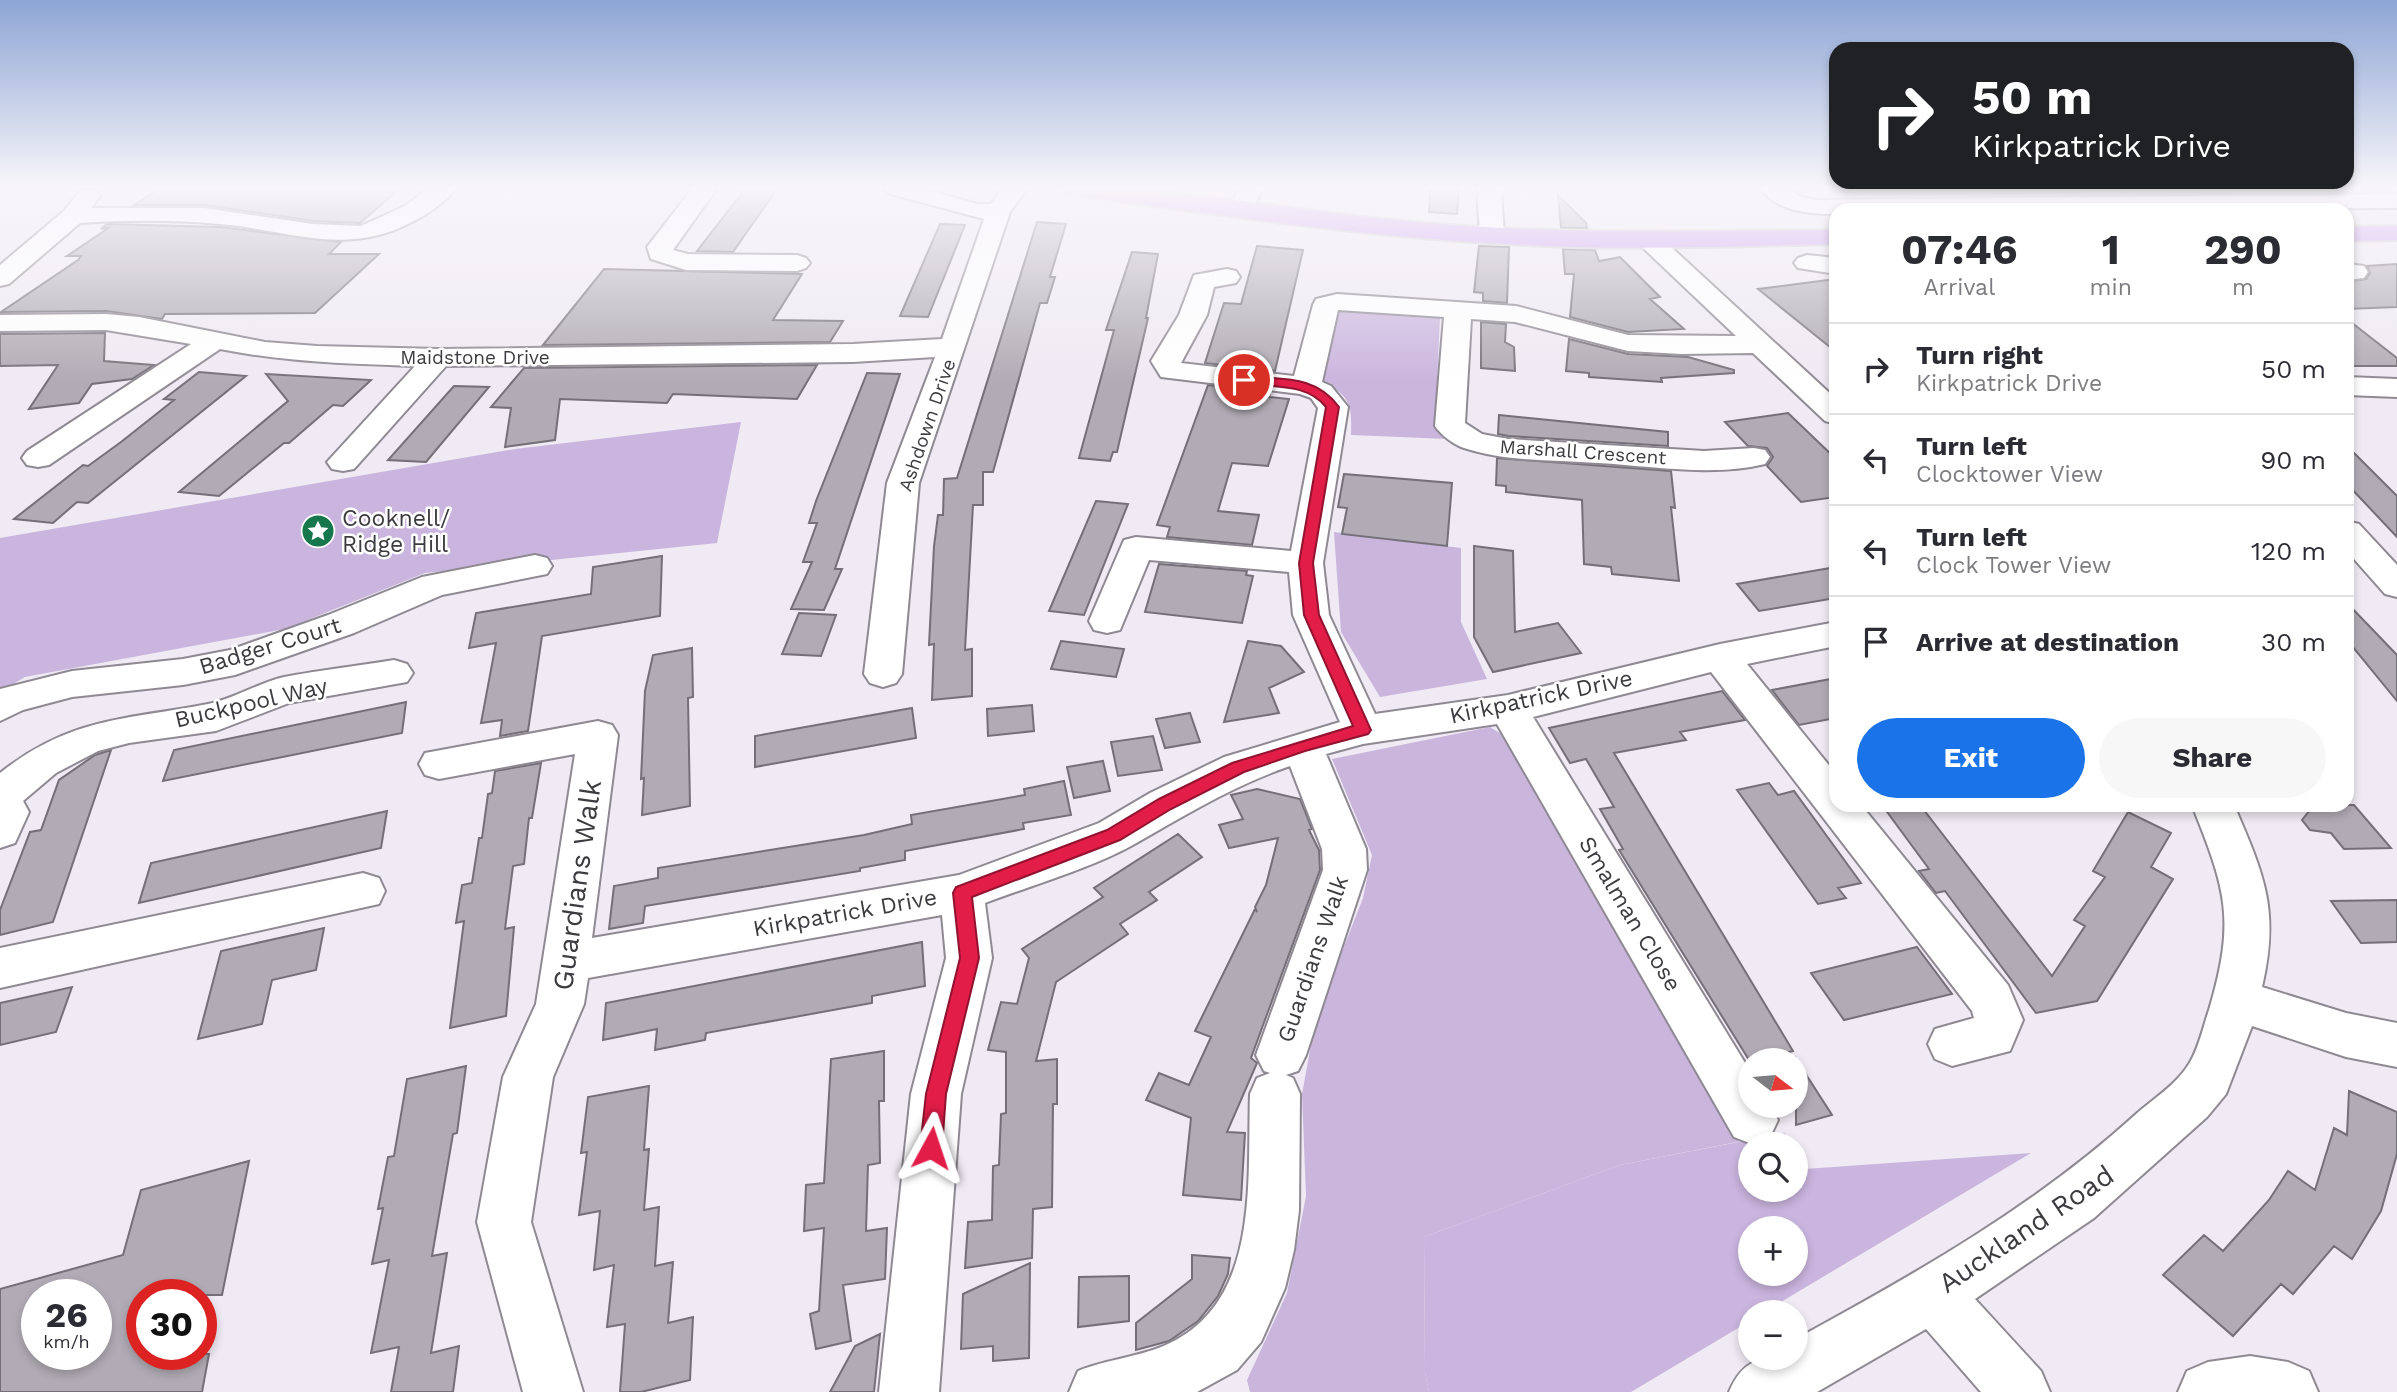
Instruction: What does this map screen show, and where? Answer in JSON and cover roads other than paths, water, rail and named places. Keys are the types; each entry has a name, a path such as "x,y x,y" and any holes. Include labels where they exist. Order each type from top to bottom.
{"street":[{"path":"0,278 29,253"},
{"path":"660,253 687,262 784,258"},
{"name":"Ashdown Drive","path":"883,674 903,483 987,253"},
{"path":"1663,253 1758,344 1824,392"},
{"path":"1807,263 1829,265"},
{"path":"1227,276 1203,281 1193,315 1165,361 1171,371 1306,386 1321,392 1333,407 1306,563 1311,615 1363,730"},
{"path":"1306,386 1321,314 1326,305 1338,302 1516,314 1628,343 1681,346 1758,344"},
{"name":"Marshall Crescent","path":"1458,309 1450,426 1472,441 1508,448 1704,460 1754,457"},
{"name":"Maidstone Drive","path":"0,323 106,322 179,331 265,350 317,355 438,358 853,354 953,347"},
{"path":"38,458 215,340"},
{"path":"343,451 438,358"},
{"path":"2354,386 2397,388"},
{"path":"69,435 100,438"},
{"path":"2354,539 2397,586"},
{"path":"1107,621 1136,548 1306,563"},
{"name":"Badger Court","path":"0,708 10,700 72,684 183,672 235,662 341,624 434,584 535,566"},
{"name":"Kirkpatrick Drive","path":"568,962 962,893 1114,835 1165,804 1238,768 1302,746 1363,730 1508,709 1720,657 1829,636"},
{"path":"1720,657 1829,795"},
{"name":"Buckpool Way","path":"0,796 42,762 86,740 129,729 216,717 284,691 394,673"},
{"name":"Smalman Close","path":"1508,709 1752,1120"},
{"name":"Guardians Walk","path":"439,764 600,719 569,937 568,962 559,1004 528,1076 504,1222 553,1392"},
{"name":"Guardians Walk","path":"1099,1392 1183,1369 1202,1358 1246,1315 1262,1278 1270,1235 1278,1074 1345,870 1343,849 1302,746"},
{"path":"0,808 8,811 0,831"},
{"path":"1842,812 1991,1000 1999,1020 1993,1036 1952,1044"},
{"name":"Auckland Road","path":"1759,1392 1932,1293 2074,1202 2137,1150 2207,1080 2236,1000 2249,922 2240,872 2216,812"},
{"path":"0,968 363,891"},
{"path":"909,1392 936,1094 969,958 962,893"},
{"path":"2236,1000 2346,1035 2397,1045"},
{"path":"1932,1293 2020,1392"},
{"path":"2208,1392 2250,1385 2288,1392"}],"place":[{"name":"Cooknell/ Ridge Hill","path":"318,531"}]}
